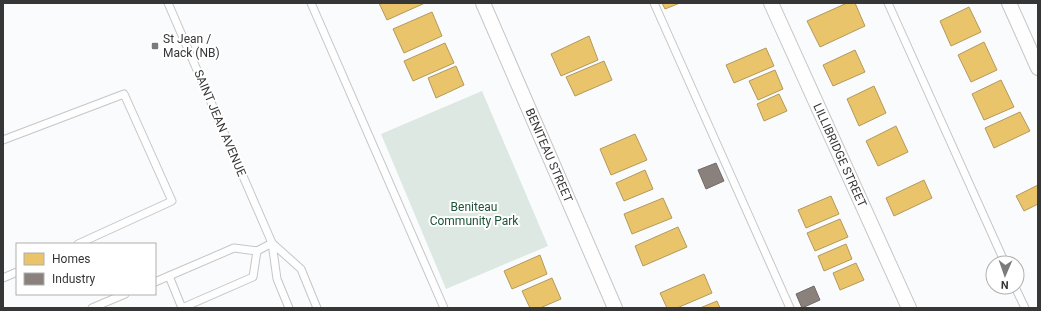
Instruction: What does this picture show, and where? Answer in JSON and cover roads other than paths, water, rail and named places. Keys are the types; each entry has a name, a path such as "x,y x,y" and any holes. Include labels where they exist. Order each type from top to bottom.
{"street":[{"name":"BENITEAU STREET","path":"483,3 615,308"},
{"name":"LILLIBRIDGE STREET","path":"771,3 909,308"},
{"path":"1009,3 1038,68"}],"lane":[{"name":"SAINT JEAN AVENUE","path":"168,3 272,243"},
{"path":"311,3 444,308"},
{"path":"654,3 790,308"},
{"path":"888,3 1000,255"},
{"path":"3,140 124,94 172,201 80,243"},
{"path":"156,282 234,248 257,251 272,243"},
{"path":"272,243 276,280 289,308"},
{"path":"272,243 301,269 317,308"},
{"path":"169,276 182,308 253,277 257,251"},
{"path":"3,278 16,272"},
{"path":"92,308 123,295"},
{"path":"1019,295 1025,308"}],"place":[{"name":"St Jean / Mack (NB)","path":"155,46"}],"park label":[{"name":"Beniteau Community Park","path":"474,214"}]}
